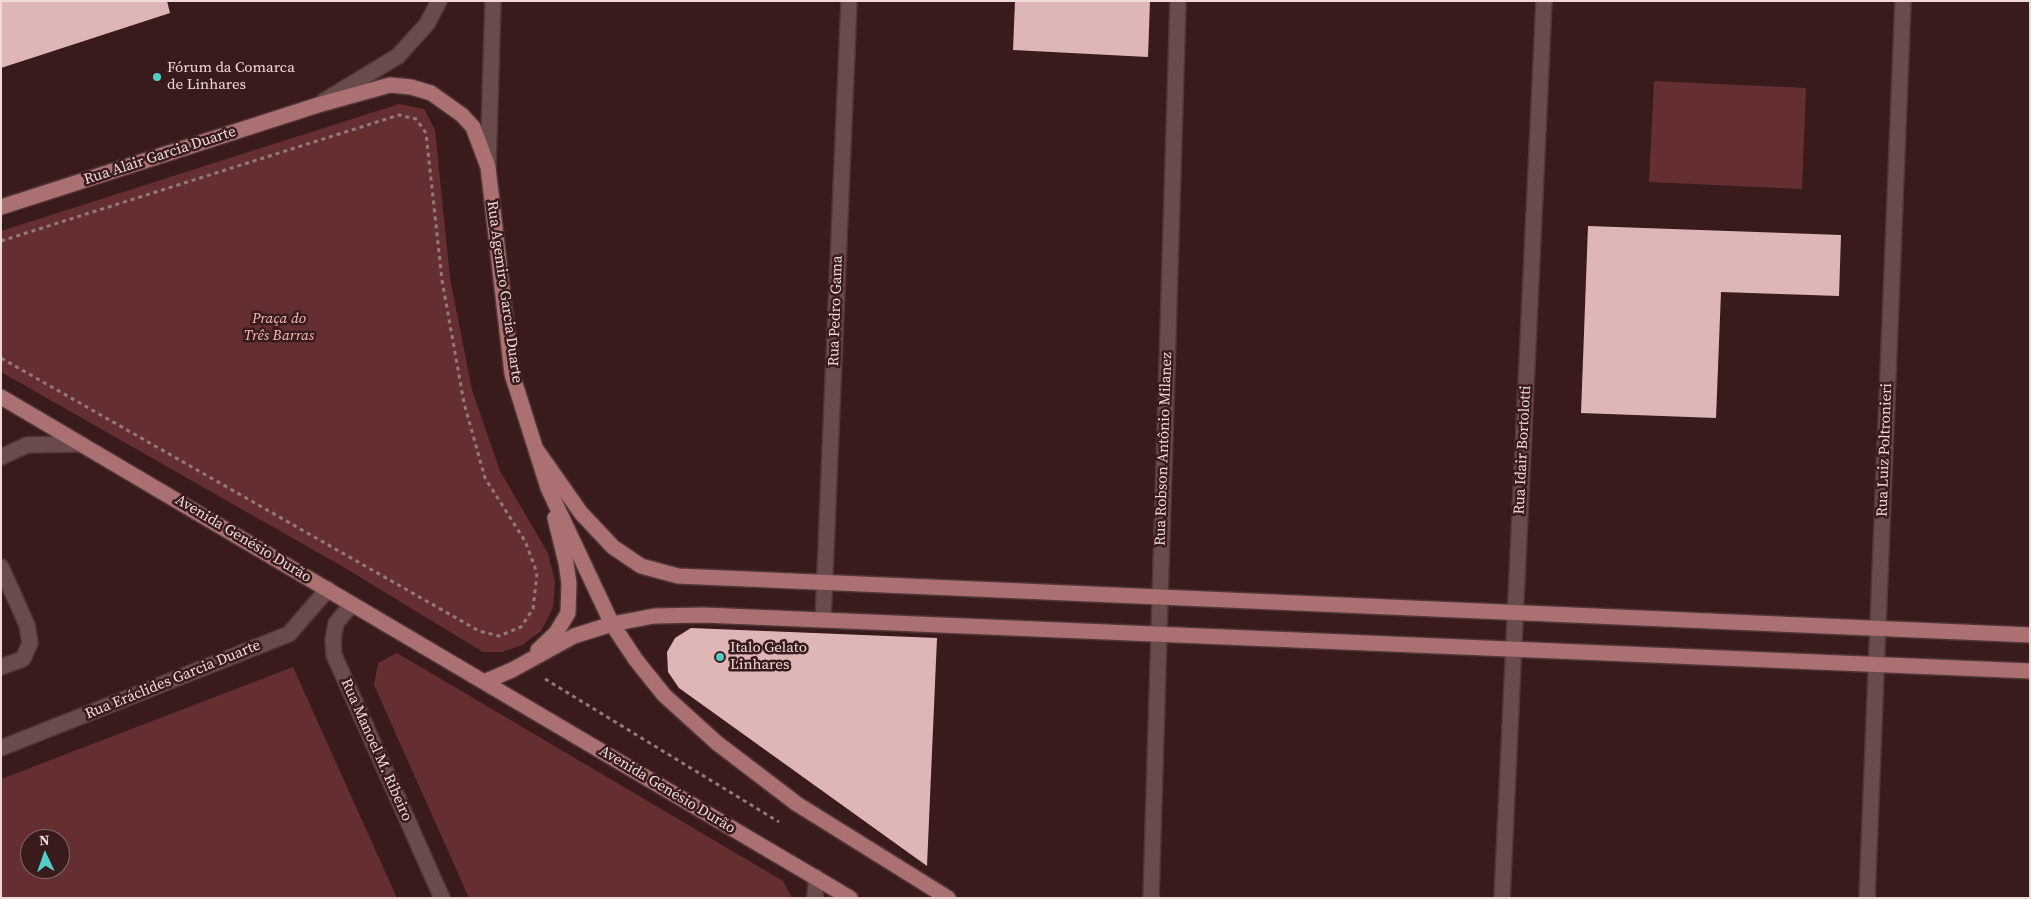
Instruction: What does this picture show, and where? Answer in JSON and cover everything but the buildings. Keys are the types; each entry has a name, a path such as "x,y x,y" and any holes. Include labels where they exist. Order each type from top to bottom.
{"main road":[{"name":"Rua Alair Garcia Duarte","path":"1,207 318,104 390,85 411,87 431,93 462,115 473,127 488,167"},
{"name":"Rua Agemiro Garcia Duarte","path":"488,167 512,374 548,488 612,624 636,660 664,695 717,743 797,804 948,898"},
{"name":"Avenida Genésio Durão","path":"1,397 850,898"},
{"path":"536,449 581,513 613,547 641,566 678,576 2030,635"},
{"path":"523,665 556,633 568,613 569,583 566,563 548,488"},
{"path":"484,682 523,665 574,636 612,624 654,616 704,615 2030,671"}],"street":[{"name":"Rua Alair Garcia Duarte","path":"318,104 398,56 427,24 439,1"},
{"name":"Rua Agemiro Garcia Duarte","path":"488,167 493,1"},
{"name":"Rua Pedro Gama","path":"823,620 849,1"},
{"name":"Rua Robson Antônio Milanez","path":"1151,898 1178,1"},
{"name":"Rua Idair Bortolotti","path":"1502,898 1544,1"},
{"name":"Rua Luiz Poltronieri","path":"1867,898 1903,1"},
{"path":"1,457 27,445 81,444"},
{"path":"1,567 27,625 30,643 24,659 1,667"},
{"name":"Rua Eráclides Garcia Duarte","path":"1,748 289,634 328,589"},
{"name":"Rua Manoel M. Ribeiro","path":"352,604 336,623 333,640 334,655 442,898"},
{"path":"815,898 816,877"}],"path":[{"path":"1,241 399,115 416,118 426,133 442,280 464,403 485,478 525,541 537,573 534,609 521,627 499,636 479,631 1,358"},
{"path":"523,665 784,825"}],"green space":[{"path":"1654,81 1806,88 1802,189 1649,182"},
{"name":"Praça do Três Barras","path":"399,104 424,109 435,130 450,278 472,390 500,471 548,553 555,582 553,608 541,631 522,645 502,652 483,652 345,568 1,372 1,231"},
{"path":"397,653 783,881 792,898 469,898 374,685 378,663"},
{"path":"293,667 397,898 1,898 1,779"}],"place":[{"name":"Fórum da Comarca de Linhares","path":"157,77"},
{"name":"Italo Gelato Linhares","path":"720,657"}]}
